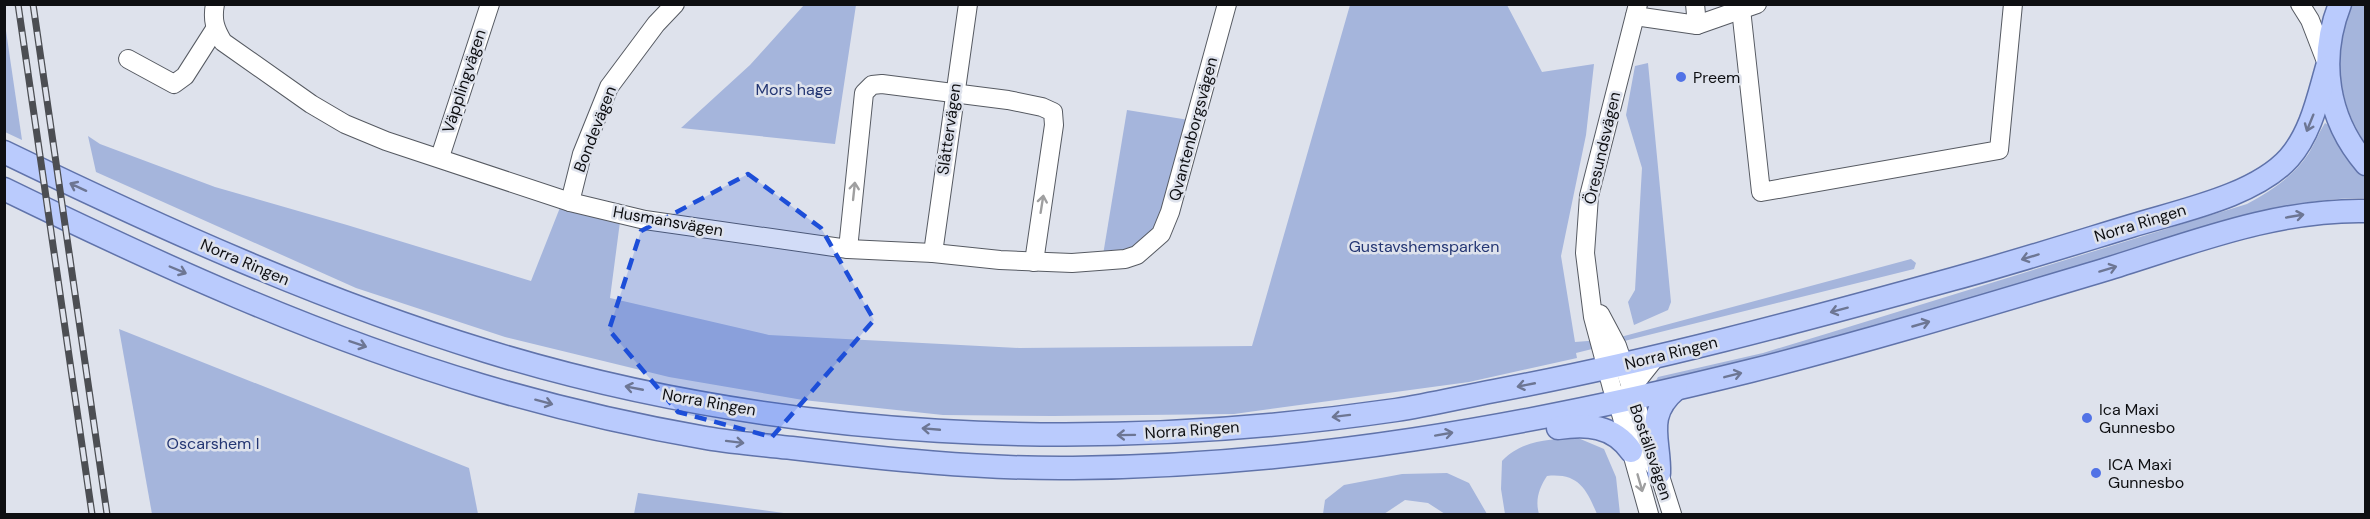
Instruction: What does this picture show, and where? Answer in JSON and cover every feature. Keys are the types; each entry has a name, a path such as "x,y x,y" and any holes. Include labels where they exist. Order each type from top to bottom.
{"main road":[{"path":"2340,4 2329,42 2327,66 2329,90 2344,134 2366,164"},
{"name":"Norra Ringen","path":"4,189 124,247 353,343 501,391 600,417 710,439 906,461 1071,468 1195,463 1283,457 1358,448 1475,429 1622,387 1656,357 2013,262 2247,187 2278,168 2299,146 2312,117 2327,66"},
{"name":"Norra Ringen","path":"4,152 238,260 363,310 489,352 611,384 719,405 802,417 1026,435 1129,435 1278,424 1399,409 1584,374 1622,387 1676,389 1838,348 2236,230 2308,214 2342,210 2366,211"},
{"path":"1659,473 1656,422 1663,403 1676,389"},
{"path":"1475,429 1501,438 1587,425 1612,434 1626,444 1631,451"}],"street":[{"path":"128,59 174,84 178,82 219,35 213,17 215,4"},
{"name":"Väpplingvägen","path":"440,157 490,4"},
{"name":"Bondevägen","path":"570,202 582,154 609,87 656,24 675,4"},
{"name":"Slåttervägen","path":"933,253 968,4"},
{"name":"Qvantenborgsvägen","path":"1148,247 1161,234 1167,223 1227,4"},
{"path":"1695,4 1697,25"},
{"path":"1637,10 1697,25 1749,7 1761,192 1999,150 2013,4"},
{"path":"2300,4 2310,20 2327,66"},
{"name":"Öresundsvägen","path":"1622,387 1617,346 1591,294 1585,253 1589,196 1637,10"},
{"name":"Husmansvägen","path":"219,35 311,104 345,124 386,141 440,157 570,202 645,220 848,249 933,253 1034,262 1125,260 1148,247"},
{"path":"848,249 864,93 873,85 882,84 1042,107 1053,112 1054,125 1034,262"},
{"name":"Boställsvägen","path":"1622,387 1631,451 1649,514"},
{"name":"Boställsvägen","path":"1622,387 1651,461 1659,473 1672,514"}],"highlighted area":[{"path":"748,174 821,228 874,320 772,437 678,412 609,330 641,231"}],"green space":[{"name":"Mors hage","path":"804,5 856,5 835,144 681,128 750,65"},
{"name":"Gustavshemsparken","path":"1350,5 1507,5 1542,72 1594,64 1586,135 1561,256 1575,342 1613,339 1911,259 1916,263 1914,269 1576,353 1577,358 1469,382 1234,414 943,415 803,400 669,377 505,337 356,288 96,172 88,136 100,144 215,187 531,281 563,200 621,214 610,298 769,335 1019,348 1252,346"},
{"path":"2352,5 2365,5 2365,143 2348,110 2340,75 2342,40"},
{"path":"5,24 22,140 5,132"},
{"path":"1648,63 1671,302 1668,310 1634,325 1628,302 1635,290 1642,168 1626,115 1635,66"},
{"path":"1127,110 1195,121 1155,241 1102,261"},
{"path":"2325,123 2342,151 2365,178 2365,198 2319,201 2251,215 1944,307 1654,384 1658,377 1763,353 2247,204 2273,188 2296,169 2309,153"},
{"name":"Oscarshem I","path":"119,329 469,468 478,514 152,514"},
{"path":"1578,438 1604,449 1616,477 1620,514 1597,514 1580,484 1566,477 1547,476 1538,494 1539,514 1505,514 1501,489 1502,461 1527,445 1547,440"},
{"path":"1447,473 1469,483 1487,514 1445,514 1428,503 1405,500 1384,514 1323,514 1325,500 1344,485 1402,474"},
{"path":"638,493 791,514 634,514"}],"railway":[{"path":"18,4 92,514"},
{"path":"33,4 107,514"}],"place":[{"name":"Preem","path":"1681,77"},
{"name":"Ica Maxi Gunnesbo","path":"2087,418"},
{"name":"ICA Maxi Gunnesbo","path":"2096,473"}]}
